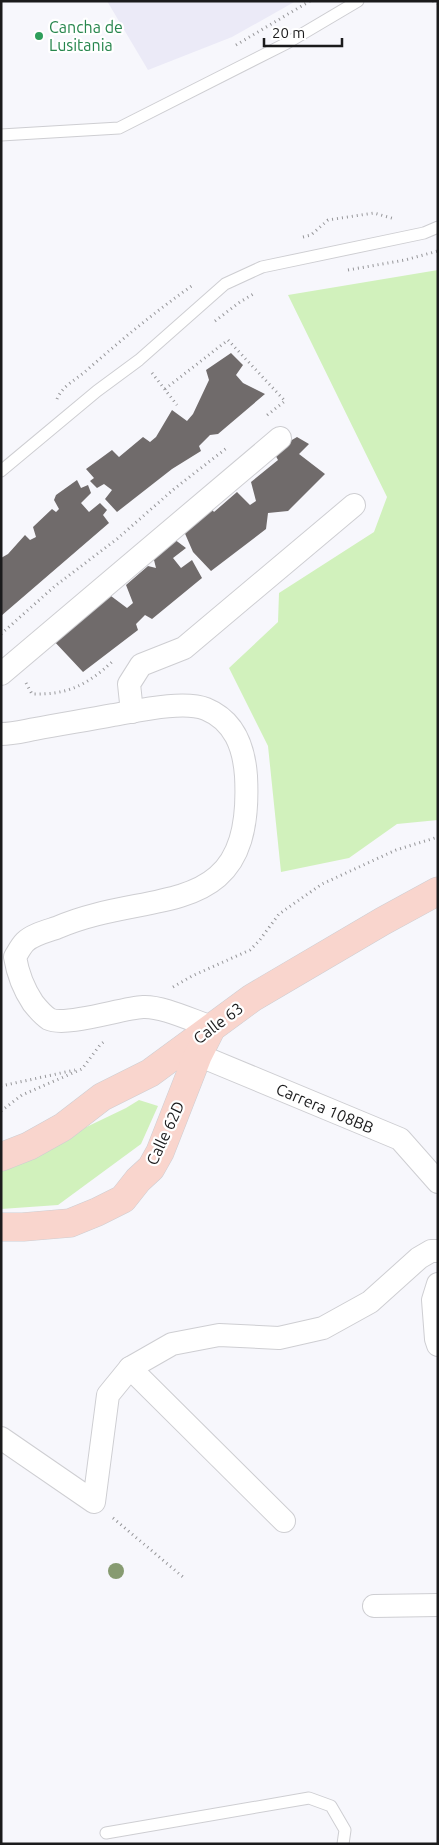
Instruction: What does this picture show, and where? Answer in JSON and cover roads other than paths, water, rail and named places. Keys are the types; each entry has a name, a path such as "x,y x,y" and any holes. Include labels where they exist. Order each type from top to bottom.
{"main road":[{"name":"Calle 63","path":"1,1157 29,1146 102,1097 150,1073 252,998 438,890"},
{"name":"Calle 62D","path":"1,1227 70,1223 122,1199 150,1168 160,1152 198,1055 212,1027"}],"street":[{"path":"1,674 280,438"},
{"path":"132,712 130,684 141,665 184,648 354,505"},
{"path":"2,728 172,706 191,706 206,709 228,724 240,743 246,773 247,798 244,830 236,853 222,872 209,884 186,895 66,923 26,941 15,957 19,977 25,991 38,1009 50,1019 59,1021 72,1020 145,1007 164,1011 212,1027"},
{"name":"Carrera 108BB","path":"198,1055 214,1060 400,1140 438,1182"},
{"path":"1,1438 94,1502 108,1395 130,1368 172,1344 219,1335 280,1338 323,1328 370,1302 419,1258 431,1251 438,1251"},
{"path":"438,1284 433,1300 438,1346"},
{"path":"130,1368 284,1521"},
{"path":"374,1606 438,1605"}],"lane":[{"path":"1,135 119,128 287,43 358,1"},
{"path":"1,472 97,391 139,360 225,284 262,267 424,232 438,227"},
{"path":"106,1833 309,1798 331,1806 345,1830 343,1844"}],"place":[{"name":"Cancha de Lusitania","path":"39,36"}]}
